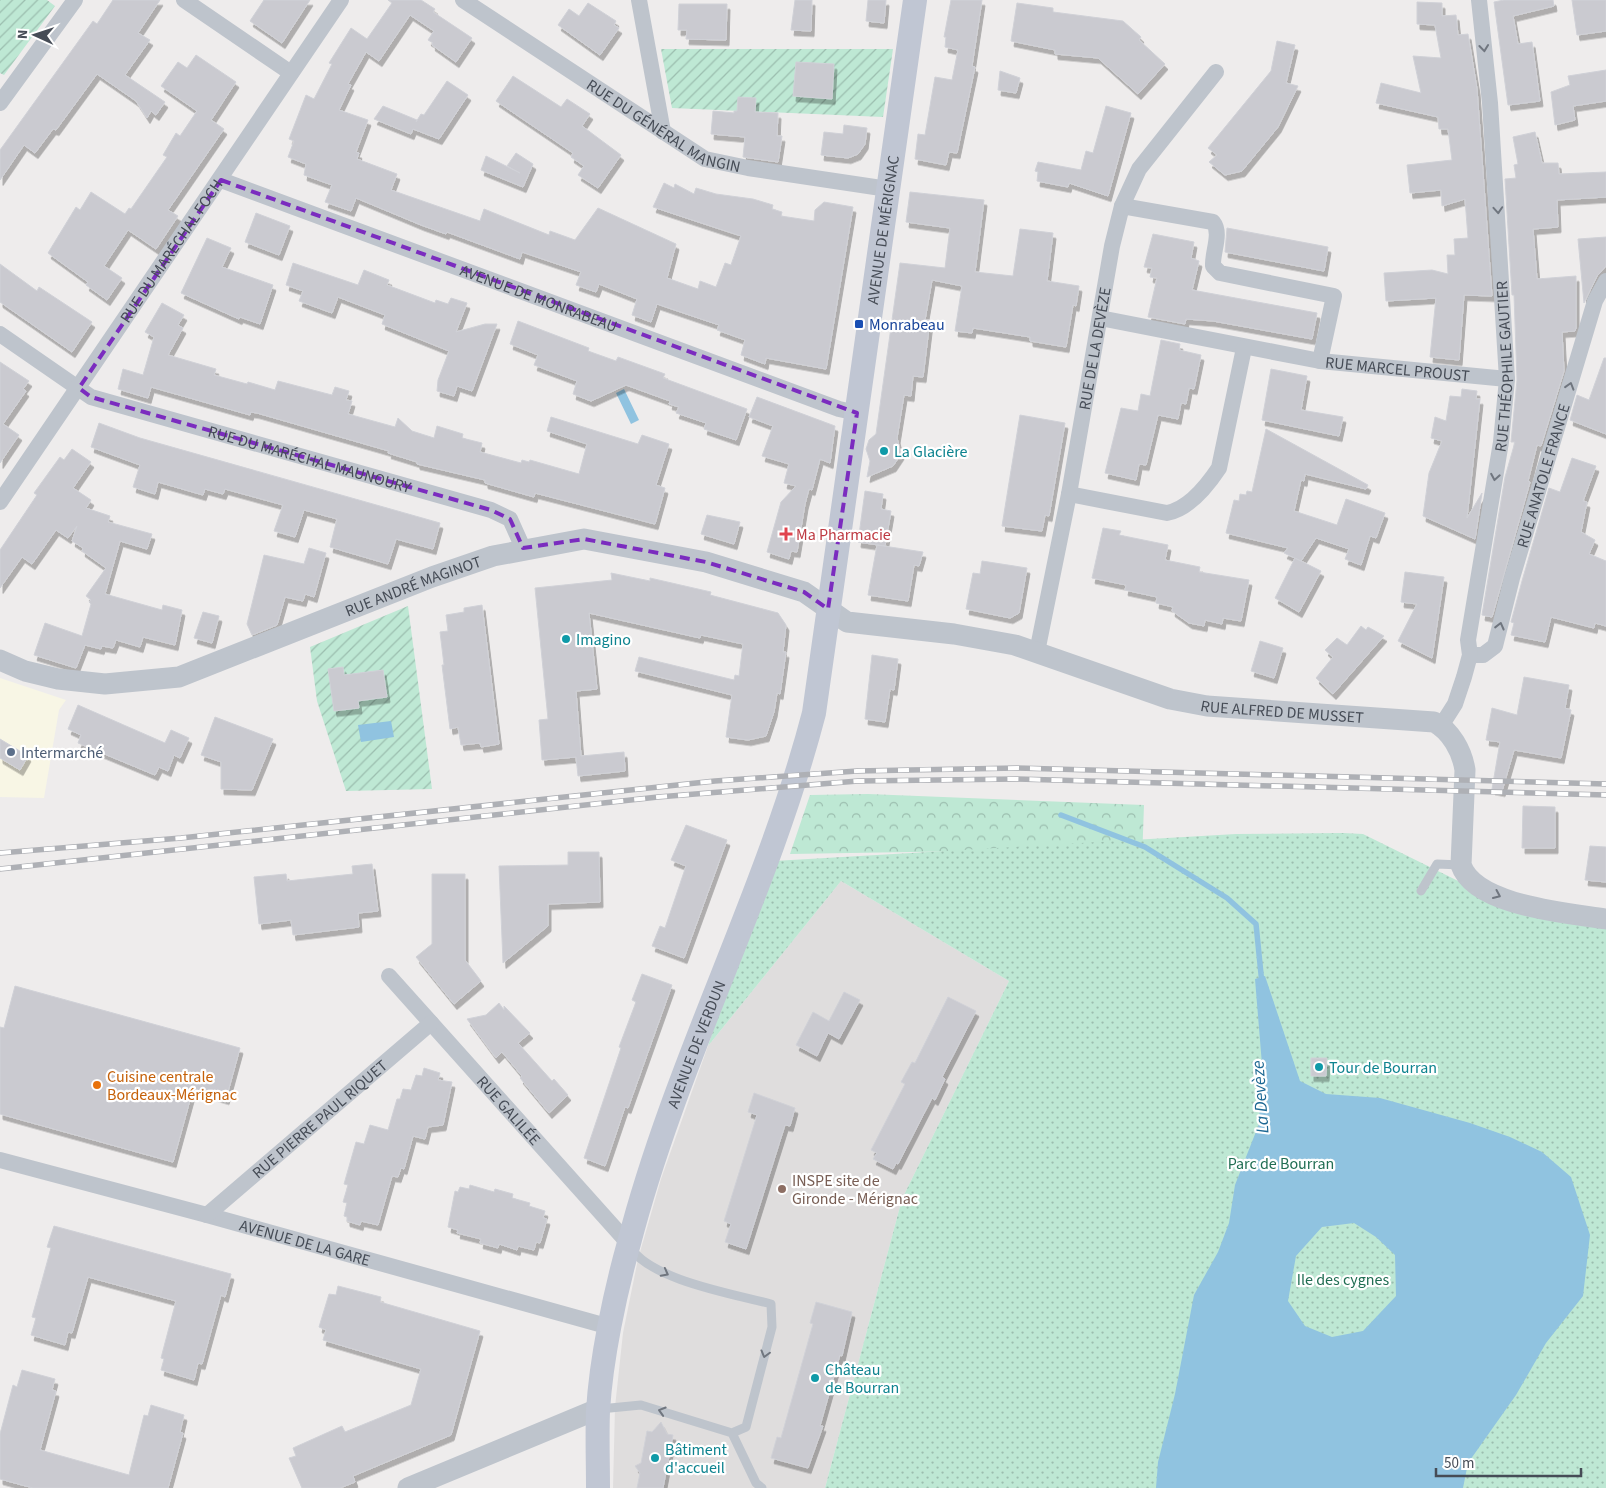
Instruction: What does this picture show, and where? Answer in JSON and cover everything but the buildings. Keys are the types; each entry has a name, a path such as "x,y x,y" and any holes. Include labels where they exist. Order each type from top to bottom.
{"main road":[{"name":"AVENUE DE MÉRIGNAC","path":"828,609 914,0"},
{"name":"AVENUE DE VERDUN","path":"598,1488 598,1409 610,1328 628,1243 650,1171 682,1079 791,794 814,712 828,609"}],"street":[{"path":"0,103 75,0"},
{"path":"184,0 291,73"},
{"name":"RUE DU MARÉCHAL FOCH","path":"0,502 221,180 341,0"},
{"name":"RUE DU GÉNÉRAL MANGIN","path":"462,0 705,160 888,189"},
{"path":"639,0 663,132"},
{"name":"RUE THÉOPHILE GAUTIER","path":"1441,726 1455,704 1470,654 1468,640 1501,442 1507,379 1490,112 1479,0"},
{"name":"RUE DE LA DEVÈZE","path":"1036,652 1069,494 1112,246 1122,206 1139,169 1216,72"},
{"name":"AVENUE DE MONRABEAU","path":"221,180 830,406 857,413"},
{"name":"RUE MARCEL PROUST","path":"1122,206 1213,222 1217,233 1213,266 1220,273 1334,296 1320,361 1507,379"},
{"name":"RUE ANATOLE FRANCE","path":"1470,654 1483,655 1495,646 1512,578 1595,301 1606,281"},
{"path":"1100,318 1244,348 1320,361"},
{"name":"RUE DU MARÉCHAL MAUNOURY","path":"0,334 91,396 491,510 510,519 523,548"},
{"path":"1069,494 1167,513 1180,511 1210,481 1219,468 1244,348"},
{"name":"RUE ANDRÉ MAGINOT","path":"0,660 25,671 58,679 96,683 180,678 432,577 493,556 523,548 584,539 706,562 804,592 828,609"},
{"name":"RUE ALFRED DE MUSSET","path":"828,609 847,622 954,634 1015,645 1170,699 1207,706 1425,721 1441,726"},
{"path":"1441,726 1463,756 1465,770 1461,865 1464,874 1472,884 1522,906 1606,919"},
{"name":"RUE GALILÉE","path":"389,976 628,1243"},
{"name":"RUE PIERRE PAUL RIQUET","path":"207,1215 431,1023"},
{"name":"AVENUE DE LA GARE","path":"0,1160 207,1215 610,1328"},
{"path":"408,1488 598,1409"}],"lane":[{"path":"1421,891 1437,864 1461,865"},
{"path":"598,1409 641,1405 732,1433 746,1426 772,1327 771,1304 673,1277 638,1259 628,1243"},
{"path":"732,1433 756,1483 762,1488"}],"highlighted area":[{"path":"221,180 857,413 828,609 804,592 706,562 584,539 523,548 510,519 491,510 91,397 79,388"}],"shaded area":[{"path":"0,678 66,700 59,710 44,798 0,797"},
{"name":"INSPE site de Gironde - Mérignac","path":"841,881 1009,981 902,1199 825,1488 613,1488 615,1407 623,1333 638,1259 661,1179 708,1046"}],"green space":[{"path":"0,0 47,0 55,6 4,75 0,73"},
{"path":"661,49 893,49 883,117 672,108"},
{"path":"408,606 432,789 346,791 317,701 310,647"},
{"path":"868,794 1144,805 1142,861 1086,849 790,854 810,795"},
{"name":"Parc de Bourran","path":"1236,834 1363,834 1521,912 1606,925 1606,1488 825,1488 902,1199 1009,981 841,881 708,1046 739,952 774,861"}],"water":[{"path":"624,389 639,420 631,424 616,393"},
{"path":"391,721 394,737 361,742 358,725"},
{"path":"1265,976 1300,1081 1326,1094 1380,1098 1470,1123 1510,1137 1542,1152 1571,1177 1590,1235 1583,1296 1546,1343 1516,1395 1468,1463 1463,1488 1156,1488 1158,1462 1175,1394 1194,1295 1218,1252 1229,1223 1235,1185 1259,1124 1260,1097 1264,1089 1255,979","holes":["1354,1223 1376,1237 1395,1255 1396,1296 1363,1331 1332,1337 1305,1326 1288,1301 1296,1256 1322,1227"]}],"waterway":[{"name":"La Devèze","path":"1061,815 1145,847 1227,898 1256,924 1262,984"}],"railway":[{"path":"0,853 181,838 715,781 857,771 1017,768 1606,784"},
{"path":"0,869 658,797 858,781 1017,779 1606,795"}],"place":[{"name":"Monrabeau","path":"859,324"},
{"name":"La Glacière","path":"884,451"},
{"name":"Ma Pharmacie","path":"786,534"},
{"name":"Imagino","path":"566,639"},
{"name":"Intermarché","path":"11,752"},
{"name":"Tour de Bourran","path":"1319,1067"},
{"name":"Cuisine centrale Bordeaux-Mérignac","path":"97,1085"},
{"name":"INSPE site de Gironde - Mérignac","path":"782,1189"},
{"name":"Château de Bourran","path":"815,1378"},
{"name":"Bâtiment d'accueil","path":"655,1458"}],"park label":[{"name":"Ile des cygnes","path":"1343,1279"}]}
